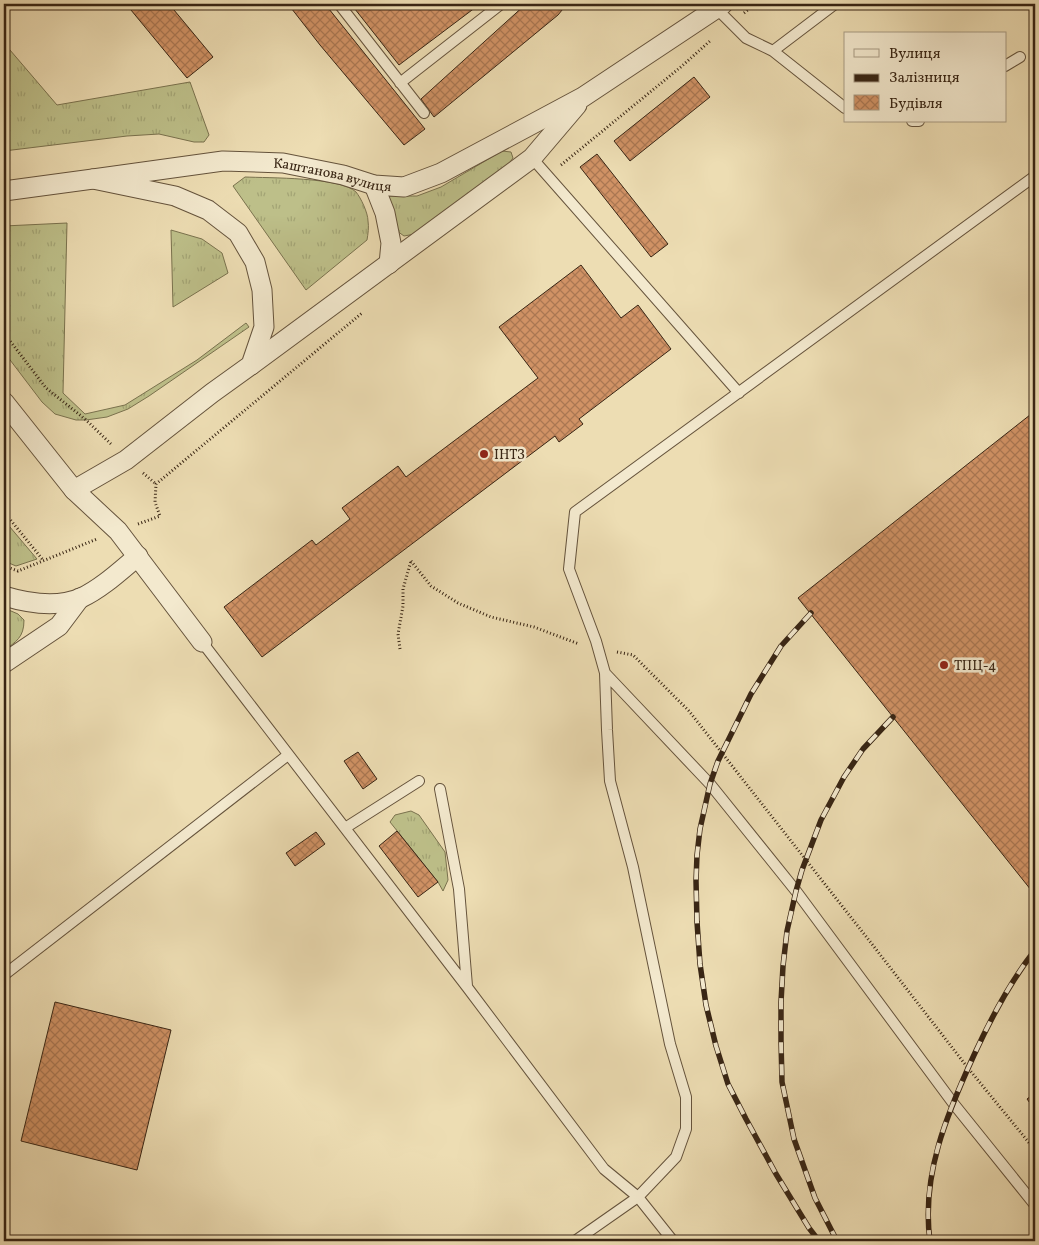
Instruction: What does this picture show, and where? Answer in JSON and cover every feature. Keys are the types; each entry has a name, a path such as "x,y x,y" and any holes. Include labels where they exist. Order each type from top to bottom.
{"street":[{"name":"Каштанова вулиця","path":"4,191 223,161 283,163 343,175 374,186 404,187 441,173 583,97 720,6"},
{"name":"Каштанова вулиця","path":"74,490 126,460 212,393 532,158 583,97"},
{"name":"Каштанова вулиця","path":"93,179 175,196 208,210 238,233 255,262 262,290 264,327 251,365"},
{"path":"374,186 387,221 391,243 389,264"},
{"path":"4,402 74,490 118,531 202,642"},
{"path":"4,596 20,601 57,604 80,598 103,584 138,556"},
{"path":"4,663 59,626 80,598"}],"lane":[{"path":"338,4 424,113"},
{"path":"400,83 501,4"},
{"path":"774,51 835,4"},
{"path":"720,6 731,23 746,38 774,51 844,107"},
{"path":"1006,65 1020,56"},
{"path":"532,158 739,393"},
{"path":"575,1241 638,1196 676,1157 686,1129 686,1097 670,1044 633,867 610,781 605,674 598,648 569,569 576,512 1035,176"},
{"path":"202,642 604,1169 638,1196 673,1241"},
{"path":"605,674 710,784 796,890 953,1103 1035,1205"},
{"path":"4,975 288,755"},
{"path":"345,828 419,781"},
{"path":"440,789 459,889 467,987"}],"path":[{"path":"548,176 755,4"},
{"path":"160,516 155,502 156,484 363,312"},
{"path":"4,333 46,388 85,419 126,460 156,484"},
{"path":"4,512 44,560"},
{"path":"4,566 18,571 98,538"},
{"path":"400,649 398,634 403,606 403,589 411,561 431,586 458,603 491,617 534,627 575,643 633,655 689,711 968,1068 1035,1150"}],"green space":[{"path":"4,43 57,105 190,82 209,135 204,142 194,142 159,134 127,136 4,151"},
{"path":"502,151 511,152 513,158 504,170 415,234 404,236 397,231 388,196 417,196 441,187"},
{"path":"245,177 304,179 336,183 348,187 356,192 366,210 368,218 367,240 306,290 233,186"},
{"path":"67,223 63,393 85,414 125,405 197,360 246,323 249,327 128,409 107,417 86,420 76,420 55,414 42,402 4,352 4,226"},
{"path":"171,230 202,239 222,253 228,273 173,307"},
{"path":"4,520 37,559 16,566 4,561"},
{"path":"4,608 18,614 24,620 24,626 16,642 4,651"},
{"path":"411,811 419,815 445,852 448,880 443,891 438,882 390,822 395,815"}],"building":[{"path":"126,4 169,4 213,57 187,78"},
{"path":"288,4 325,4 425,129 404,145"},
{"path":"351,4 443,4 447,9 454,4 480,4 399,65"},
{"path":"526,4 567,4 558,15 434,117 421,99"},
{"path":"694,77 710,97 630,161 614,141"},
{"path":"597,154 668,244 651,257 580,167"},
{"name":"ІНТЗ","path":"581,265 621,318 638,305 671,349 579,419 583,424 559,442 555,436 262,657 224,607 312,540 316,545 350,519 342,508 398,466 406,477 538,378 499,327"},
{"name":"ТПЦ-4","path":"1035,411 1035,895 798,598"},
{"path":"358,752 377,779 363,789 344,761"},
{"path":"397,831 438,882 418,897 379,846"},
{"path":"316,832 325,844 295,866 286,853"},
{"path":"55,1002 171,1030 137,1170 21,1141"},
{"path":"1035,1093 1035,1110 1027,1099"}],"railway":[{"path":"811,613 781,646 751,694 718,761 710,784 700,829 696,881 700,964 706,1005 728,1084 776,1174 819,1241"},
{"path":"837,1241 815,1198 794,1139 782,1082 781,1002 783,966 787,931 796,891 821,820 844,777 863,749 893,717"},
{"path":"930,1241 929,1192 938,1145 946,1122 980,1041 1009,988 1035,950"}],"place":[{"name":"ІНТЗ","path":"484,454"},
{"name":"ТПЦ-4","path":"944,665"}]}
